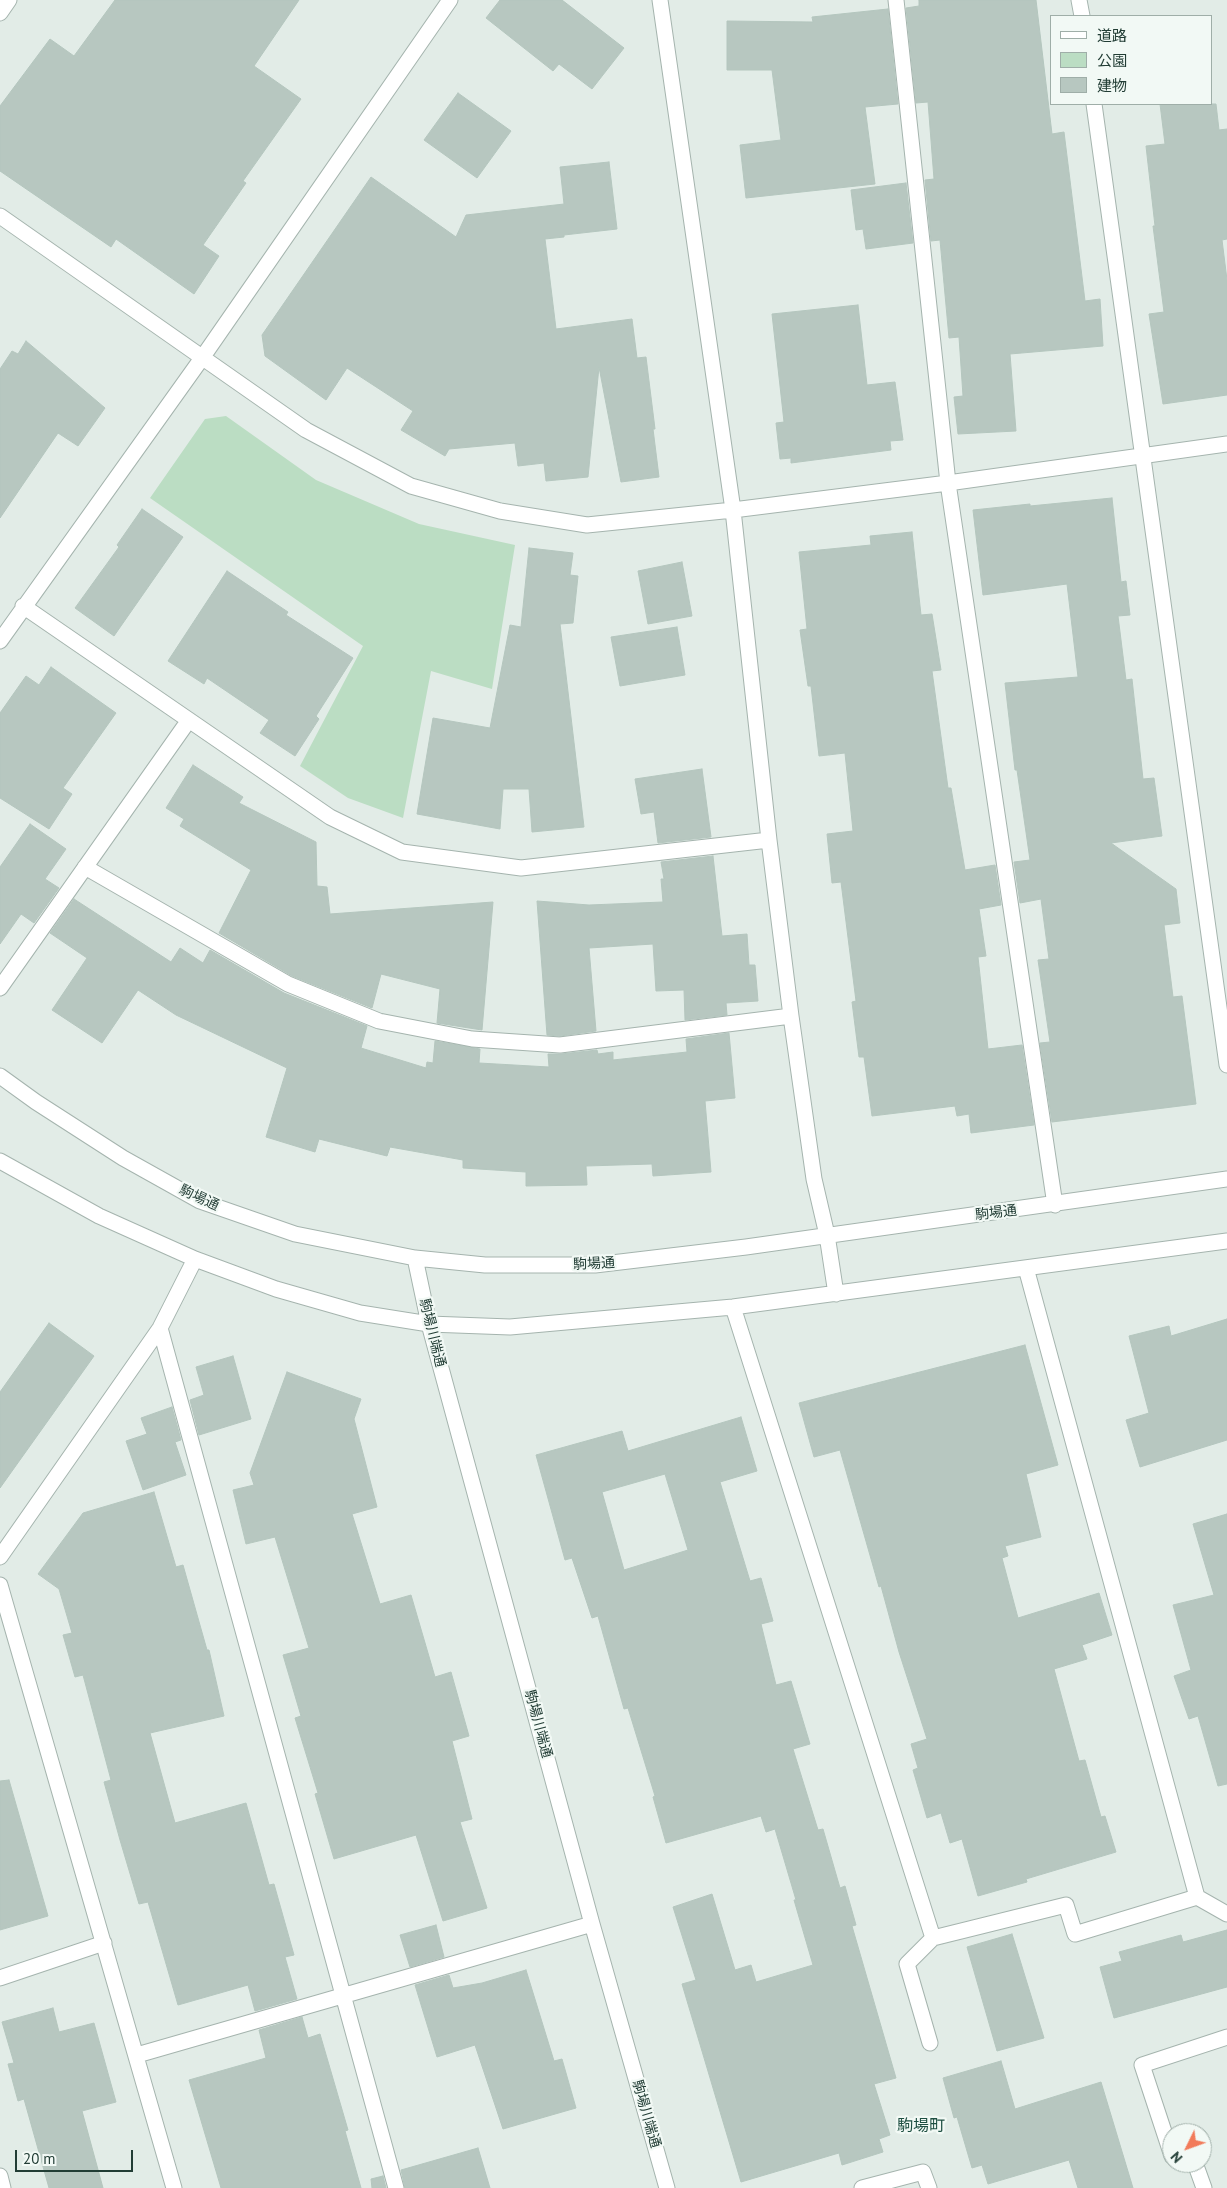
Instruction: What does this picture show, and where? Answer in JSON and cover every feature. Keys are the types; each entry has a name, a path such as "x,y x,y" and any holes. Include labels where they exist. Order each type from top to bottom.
{"street":[{"path":"0,13 9,0"},
{"path":"0,641 23,606 202,358 450,0"},
{"path":"660,0 733,510 769,840 814,1179 827,1235 836,1294"},
{"path":"896,0 948,483 1055,1205"},
{"path":"1079,0 1082,15"},
{"path":"1094,105 1227,1065"},
{"path":"0,216 306,430 411,486 500,511 587,525 733,510 948,483 1227,444"},
{"path":"23,606 330,817 402,852 521,868 769,840"},
{"path":"0,988 189,720"},
{"path":"84,868 288,984 380,1022 472,1039 560,1045 792,1016"},
{"name":"駒場通","path":"0,1076 36,1102 123,1158 200,1201 296,1234 415,1258 486,1265 596,1265 746,1247 1055,1205 1227,1179"},
{"path":"0,1160 98,1216 195,1259 276,1289 360,1312 429,1324 510,1327 733,1307 1227,1241"},
{"name":"駒場川端通","path":"415,1258 429,1324 592,1924 667,2188"},
{"path":"0,1557 160,1328 195,1259"},
{"path":"1026,1268 1197,1898"},
{"path":"733,1307 933,1938"},
{"path":"160,1328 345,1995 396,2188"},
{"path":"0,1584 174,2188"},
{"path":"930,2043 908,1964 933,1938 1066,1905 1074,1934 1197,1898 1227,1914"},
{"path":"137,2055 592,1924"},
{"path":"0,1978 104,1943"},
{"path":"1162,2126 1142,2065 1227,2037"},
{"path":"862,2188 924,2172 929,2188"},
{"path":"1199,2173 1204,2188"},
{"path":"0,2176 4,2188"}],"green space":[{"path":"226,416 316,480 419,524 515,545 492,689 431,671 403,818 348,798 300,766 363,646 150,498 205,419"}],"building":[{"path":"115,0 299,0 254,66 301,99 243,181 246,183 203,245 219,256 194,294 116,239 111,247 0,171 0,106 50,39 74,56"},
{"path":"500,0 562,0 624,48 592,89 559,64 553,71 486,18"},
{"path":"919,0 1036,0 1052,134 1064,132 1085,301 1100,299 1103,346 1010,354 1016,431 958,434 954,397 963,396 959,337 949,338 940,240 931,241 925,180 934,179 928,102 916,103 906,8 919,6"},
{"path":"888,9 898,104 865,107 875,184 746,198 740,145 781,140 772,70 727,70 727,21 813,22 812,17"},
{"path":"458,93 511,131 477,178 424,140"},
{"path":"1216,104 1219,130 1227,129 1227,239 1222,240 1227,280 1227,395 1163,404 1149,314 1164,312 1153,226 1155,226 1146,146 1165,144 1160,105"},
{"path":"609,162 617,229 545,239 556,329 632,319 637,358 646,357 659,477 621,482 599,367 588,477 546,481 544,463 518,466 515,443 449,449 445,456 401,430 413,411 347,368 326,400 265,356 262,335 371,177 456,237 466,215 564,204 560,167"},
{"path":"906,183 913,243 866,249 863,229 856,230 851,190"},
{"path":"858,305 867,385 895,382 903,440 890,441 891,450 791,463 791,458 780,459 776,423 784,422 772,314"},
{"path":"26,341 105,408 78,446 58,433 0,518 0,369 12,351 18,354"},
{"path":"1112,498 1121,582 1126,581 1130,615 1118,616 1126,680 1132,679 1143,779 1154,778 1162,836 1111,843 1176,889 1180,923 1164,925 1173,997 1182,996 1196,1104 1052,1122 1040,1043 1050,1042 1038,960 1049,959 1041,899 1020,903 1014,862 1030,860 1017,770 1015,770 1005,683 1078,677 1067,584 983,595 973,510"},
{"path":"142,509 183,537 114,636 75,608 119,547 117,545"},
{"path":"912,532 921,615 932,614 941,670 932,671 948,788 951,788 965,870 995,865 1001,905 979,909 986,956 978,957 988,1049 1022,1045 1034,1125 971,1133 969,1114 957,1116 955,1106 872,1116 864,1057 859,1057 852,1002 856,1001 841,882 832,883 827,834 853,831 845,753 819,756 811,686 808,686 800,630 807,629 799,552 871,545 870,536"},
{"path":"529,548 573,553 570,575 578,576 573,623 560,624 584,827 532,832 529,789 503,789 500,829 417,814 433,718 490,728 510,625 521,627"},
{"path":"682,562 692,616 648,624 638,571"},
{"path":"227,571 288,612 286,615 353,658 316,716 319,719 295,756 260,733 269,720 207,678 204,684 168,661"},
{"path":"677,627 685,675 620,686 611,637"},
{"path":"51,667 116,713 63,788 72,794 49,829 0,798 0,713 26,676 39,685"},
{"path":"193,765 243,797 239,803 316,842 317,886 327,887 330,914 493,902 482,1030 437,1023 440,989 381,974 372,1008 292,976 219,933 251,870 180,826 184,819 166,808"},
{"path":"702,769 711,837 658,843 654,812 641,814 635,779"},
{"path":"30,824 66,849 45,879 59,888 34,923 21,914 0,944 0,867"},
{"path":"713,856 722,936 747,934 749,965 755,965 758,1001 726,1003 727,1015 685,1020 684,990 656,991 653,944 589,948 596,1031 560,1036 547,1035 537,901 589,905 663,902 661,879 664,879 661,862"},
{"path":"74,899 171,962 180,948 203,963 210,950 284,993 367,1026 361,1048 426,1068 427,1062 433,1063 435,1041 480,1049 479,1063 549,1067 548,1054 597,1050 598,1054 613,1052 613,1060 687,1052 686,1039 729,1033 735,1098 705,1101 711,1172 653,1176 652,1164 586,1166 587,1185 526,1186 526,1172 463,1168 463,1160 390,1147 387,1156 319,1139 315,1152 266,1137 287,1068 176,1015 138,990 102,1043 52,1010 87,958 50,933"},
{"path":"1227,1319 1227,1440 1140,1467 1126,1420 1149,1413 1129,1336 1169,1326 1171,1336"},
{"path":"49,1323 94,1356 0,1488 0,1392"},
{"path":"1025,1345 1058,1465 1026,1474 1041,1537 1005,1546 1008,1556 1002,1558 1018,1618 1099,1593 1112,1635 1082,1645 1087,1659 1054,1669 1079,1761 1085,1760 1101,1817 1105,1816 1116,1852 1026,1879 1027,1882 978,1896 962,1839 950,1843 941,1813 927,1818 913,1770 918,1768 911,1744 927,1739 899,1652 881,1586 879,1587 840,1450 814,1457 799,1403"},
{"path":"233,1356 251,1419 199,1435 190,1400 204,1395 196,1367"},
{"path":"287,1372 361,1399 354,1419 377,1507 352,1514 380,1604 411,1595 435,1677 451,1672 469,1736 452,1741 472,1819 460,1822 487,1908 443,1921 416,1835 334,1859 315,1794 318,1793 295,1718 301,1716 283,1655 309,1648 275,1537 246,1544 233,1490 254,1485 250,1473"},
{"path":"172,1407 181,1440 175,1442 186,1475 143,1490 126,1441 147,1434 141,1418"},
{"path":"741,1417 757,1471 720,1482 750,1581 761,1578 773,1621 761,1624 776,1685 791,1681 810,1744 793,1749 818,1830 823,1829 840,1888 845,1886 856,1925 852,1926 896,2078 874,2084 890,2135 879,2139 883,2152 842,2165 839,2153 741,2182 682,1984 696,1980 673,1907 712,1894 735,1970 751,1965 756,1982 813,1965 775,1829 766,1832 761,1816 666,1843 653,1797 655,1796 628,1708 624,1709 598,1616 592,1618 572,1558 565,1560 536,1455 622,1431 628,1451","holes":["665,1474 688,1550 624,1570 602,1492"]},
{"path":"154,1492 176,1567 183,1565 207,1650 209,1650 224,1716 150,1733 175,1823 246,1803 269,1885 274,1884 294,1955 285,1957 297,1999 255,2011 248,1985 178,2005 148,1902 139,1904 120,1840 104,1782 111,1780 83,1675 75,1677 63,1635 72,1633 59,1589 38,1574 83,1513"},
{"path":"1227,1514 1227,1784 1218,1786 1198,1716 1189,1719 1174,1676 1191,1670 1173,1605 1214,1595 1193,1524"},
{"path":"9,1780 48,1916 0,1930 0,1781"},
{"path":"436,1925 444,1957 410,1967 400,1935"},
{"path":"1227,1930 1227,1987 1114,2018 1100,1967 1122,1961 1119,1952 1181,1935 1183,1942"},
{"path":"1012,1934 1044,2038 997,2051 967,1947"},
{"path":"526,1970 554,2061 562,2059 576,2108 503,2129 475,2045 437,2057 415,1985 449,1975 453,1988 482,1983"},
{"path":"53,2008 59,2032 94,2023 116,2102 82,2111 103,2188 49,2188 24,2099 18,2101 8,2064 14,2063 2,2022"},
{"path":"302,2017 308,2038 320,2034 348,2130 345,2131 361,2188 221,2188 189,2080 266,2058 259,2030"},
{"path":"1001,2061 1015,2109 1101,2082 1133,2188 1078,2188 1069,2160 988,2184 982,2165 972,2168 957,2117 954,2118 943,2078"},
{"path":"478,2148 490,2188 405,2188 401,2170"},
{"path":"383,2176 386,2188 372,2188 371,2179"}],"district":[{"name":"駒場町","path":"921,2126"}]}
